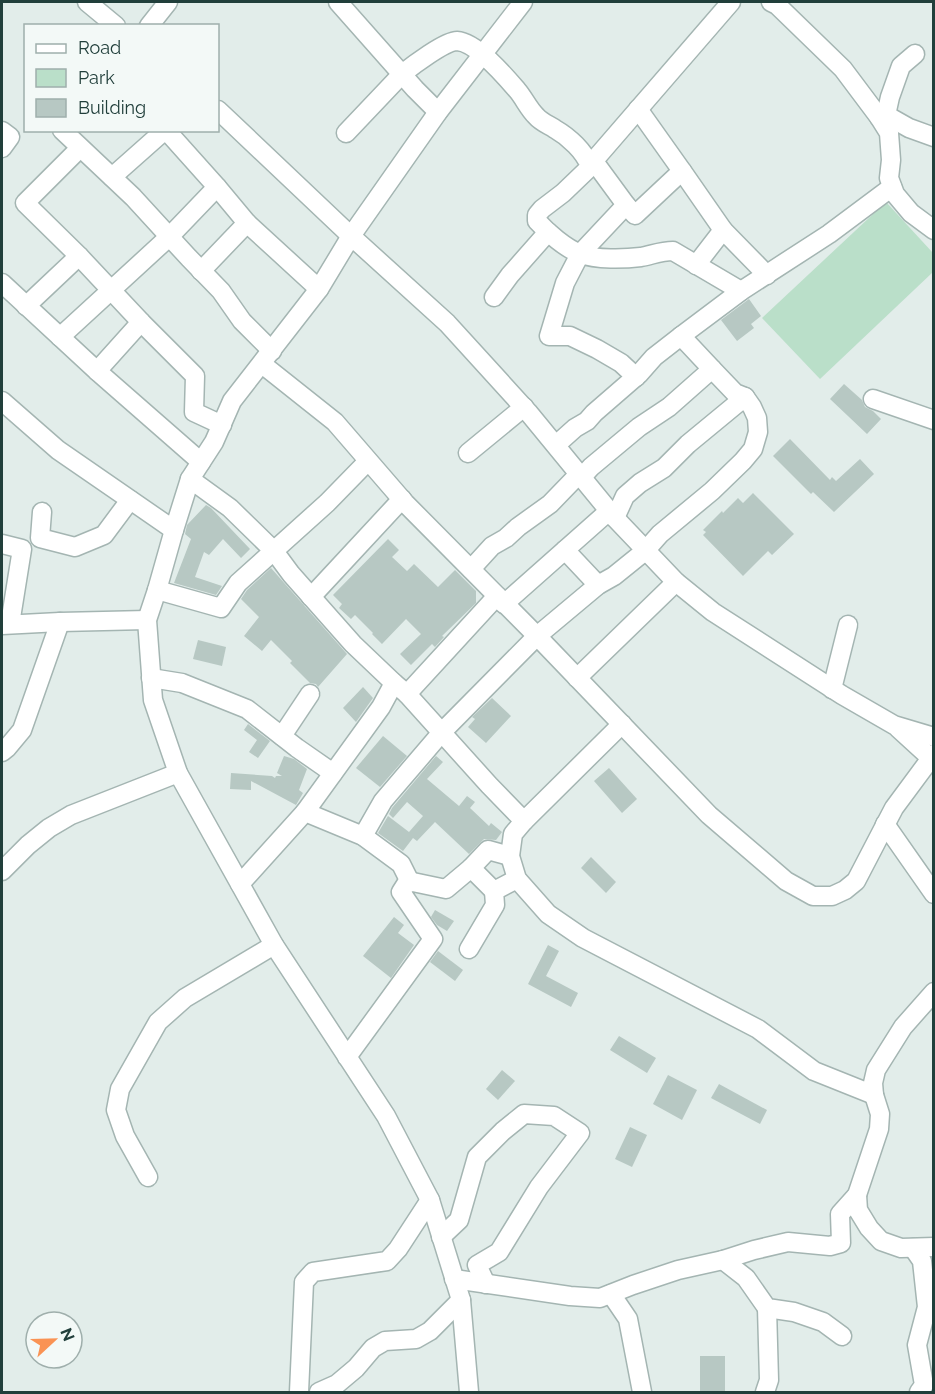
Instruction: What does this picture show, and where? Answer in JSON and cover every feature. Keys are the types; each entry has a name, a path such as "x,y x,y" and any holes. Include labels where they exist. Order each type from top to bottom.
{"street":[{"path":"87,2 114,24"},
{"path":"151,24 168,2"},
{"path":"338,2 438,112"},
{"path":"469,1392 461,1300 430,1200 386,1116 274,945 178,772 153,700 147,620 190,479 214,442 232,401 319,289 351,236 438,112 523,2"},
{"path":"731,2 591,162 588,169 564,193 542,208 537,215 537,221 548,232 580,254 591,257 628,258 673,251 741,291"},
{"path":"771,2 777,5 843,69 882,116 889,133 891,160 889,178 895,194 911,213 933,230"},
{"path":"346,133 402,74 433,52 453,41 460,41 483,53 518,91 538,119 559,131 579,149 635,215 682,171"},
{"path":"882,116 901,66 915,54"},
{"path":"638,109 723,230 767,275"},
{"path":"64,132 133,197 221,291 267,357 335,422 402,499 709,815 786,881 813,896 832,896 856,882 894,808 932,758 894,725 832,689 713,612 676,582 612,514 524,407 447,323 219,111"},
{"path":"882,116 933,137"},
{"path":"112,177 163,132"},
{"path":"167,132 247,223 319,289"},
{"path":"80,148 25,203 195,376 194,412 222,425"},
{"path":"60,337 169,237 217,187"},
{"path":"556,446 636,377 654,357 681,336 741,291 829,234 892,187"},
{"path":"626,205 580,254 565,283 549,336 570,336 621,363 636,377"},
{"path":"201,271 247,223"},
{"path":"696,265 723,230"},
{"path":"494,297 548,232"},
{"path":"26,306 79,256"},
{"path":"2,284 201,462"},
{"path":"97,371 141,322"},
{"path":"363,836 383,801 442,732 537,636 597,585 614,576 645,551 660,534 711,491 753,449 758,432 757,418 752,406 745,397 735,393 681,336"},
{"path":"471,570 492,546 550,504 580,476 639,427 669,407 712,369"},
{"path":"240,884 305,812 381,707 400,688 500,600 612,514 625,496 640,483 664,468 688,444 745,397"},
{"path":"873,399 933,420"},
{"path":"2,401 58,450 174,530"},
{"path":"468,453 524,407"},
{"path":"157,590 221,608 238,583 327,503 368,461"},
{"path":"190,479 230,508 273,551 352,644 400,688 524,821"},
{"path":"311,597 402,499"},
{"path":"42,512 40,538 75,547 104,535 130,500"},
{"path":"2,544 22,549 6,625 147,620"},
{"path":"565,550 597,585"},
{"path":"577,678 676,582"},
{"path":"2,752 22,730 60,622"},
{"path":"832,689 848,625"},
{"path":"151,678 182,683 247,710 333,773"},
{"path":"282,736 310,694"},
{"path":"622,724 513,834 510,856 517,879 548,914 583,938 758,1029 814,1071 874,1095"},
{"path":"894,725 933,737"},
{"path":"2,871 28,845 49,828 71,815 178,772"},
{"path":"305,812 363,836 401,864 409,880 446,889 488,850 510,856"},
{"path":"885,824 933,894"},
{"path":"468,949 495,905 494,891 471,868"},
{"path":"494,891 517,879"},
{"path":"347,1057 433,939 401,892 409,880"},
{"path":"148,1177 125,1137 116,1110 120,1089 158,1022 185,998 274,945"},
{"path":"454,1279 570,1296 600,1298 678,1270 788,1242 830,1246 841,1243 840,1214 857,1194 879,1129 880,1114 873,1083 876,1070 903,1027 933,992"},
{"path":"441,1237 459,1220 477,1157 524,1114 554,1116 580,1133 539,1187 499,1252 477,1264 486,1284"},
{"path":"857,1194 858,1210 868,1228 881,1241 901,1248 933,1247"},
{"path":"298,1392 304,1282 313,1272 387,1261 398,1249 430,1200"},
{"path":"913,1248 922,1261 927,1307 917,1345 924,1385 919,1392"},
{"path":"723,1260 746,1278 767,1308 770,1380 765,1392"},
{"path":"611,1294 628,1319 642,1392"},
{"path":"319,1392 337,1384 356,1368 373,1348 385,1341 416,1340 430,1331 461,1300"},
{"path":"767,1308 795,1312 823,1322 842,1336"}],"green space":[{"path":"886,202 933,253 933,272 820,379 762,318"}],"building":[{"path":"749,299 761,316 751,324 754,328 737,341 721,320"},
{"path":"844,384 862,400 865,407 881,419 867,434 830,399"},
{"path":"790,439 830,480 832,477 836,481 860,459 874,474 834,512 813,492 811,494 773,456"},
{"path":"753,493 794,534 772,555 768,551 743,576 703,535 706,532 703,530 738,498 743,503"},
{"path":"206,505 250,549 241,558 223,539 209,555 204,552 195,577 222,586 216,595 174,583 191,539 185,534 187,525"},
{"path":"388,539 399,550 392,557 407,571 414,564 438,587 455,570 476,591 476,603 442,636 444,637 435,647 432,644 411,665 400,654 421,634 406,619 382,644 355,615 351,619 339,608 342,604 333,595"},
{"path":"271,568 347,654 318,687 310,683 290,663 292,661 271,640 262,651 244,636 259,617 241,599 247,590"},
{"path":"198,640 226,647 222,666 193,659"},
{"path":"363,687 373,698 356,722 343,708"},
{"path":"492,698 511,716 486,743 468,727 475,719 472,717"},
{"path":"248,724 270,741 258,758 249,752 257,740 244,730"},
{"path":"383,736 407,756 380,787 356,768"},
{"path":"284,756 294,759 307,769 299,790 303,793 296,805 251,781 251,790 230,789 231,773 275,778 282,776 277,773"},
{"path":"436,756 443,762 427,779 459,806 467,796 475,802 470,808 489,826 491,823 502,832 496,840 484,839 469,854 435,822 417,841 413,838 403,851 378,833 388,816 409,832 423,816 407,802 393,818 389,814"},
{"path":"609,768 637,799 622,813 594,781"},
{"path":"591,857 616,882 606,893 581,868"},
{"path":"435,910 454,921 447,931 437,925 431,917"},
{"path":"394,917 404,925 398,933 414,945 391,978 363,956"},
{"path":"548,945 559,951 546,976 578,993 571,1007 528,984"},
{"path":"438,951 463,970 455,981 430,962"},
{"path":"619,1036 656,1058 647,1073 610,1050"},
{"path":"502,1070 515,1081 498,1100 486,1089"},
{"path":"668,1075 697,1090 682,1120 653,1104"},
{"path":"719,1084 767,1110 760,1124 711,1098"},
{"path":"630,1127 647,1135 632,1167 615,1159"},
{"path":"700,1356 725,1356 725,1392 700,1392"}]}
